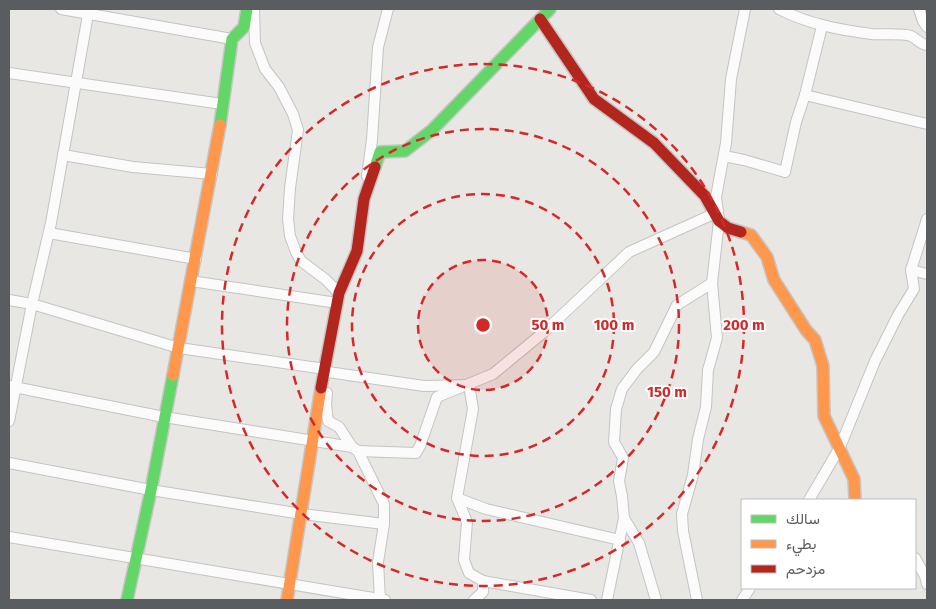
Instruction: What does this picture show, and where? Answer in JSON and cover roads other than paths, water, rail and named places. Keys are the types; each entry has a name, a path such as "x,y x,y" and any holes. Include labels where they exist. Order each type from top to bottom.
{"street":[{"path":"61,9 88,11 232,39"},
{"path":"127,600 151,490 212,174 232,39 244,27 247,9"},
{"path":"254,9 255,43 264,69 279,87 293,114 298,130 290,188 288,219 290,236 301,261 324,278 338,298"},
{"path":"287,600 338,298 357,251 372,140 378,47 388,9"},
{"path":"364,199 380,152 405,151 432,130 550,9"},
{"path":"697,600 682,514 693,476 698,439 706,407 708,370 717,338 712,283 718,216 716,197 724,156 731,79 745,9"},
{"path":"779,9 822,26 860,32 910,36 927,45"},
{"path":"919,9 927,26"},
{"path":"9,421 12,387 48,233 88,11"},
{"path":"540,19 594,99 654,143 705,196 728,228 751,235 767,257 774,280 806,330 815,340 823,366 822,393 824,416 854,479 855,499"},
{"path":"724,156 786,172 796,122 805,95 822,26"},
{"path":"9,73 222,104"},
{"path":"805,95 927,124"},
{"path":"63,155 133,167 212,174"},
{"path":"12,387 164,417 355,449 416,453 437,397 493,374 544,332 629,252 718,216"},
{"path":"810,499 840,447 875,361 898,315 914,289 911,270 927,219"},
{"path":"48,233 196,259"},
{"path":"911,270 927,274"},
{"path":"191,280 338,298"},
{"path":"607,600 624,518 619,481 623,458 614,442 616,409 622,389 637,369 654,352 677,305 712,283"},
{"path":"9,300 32,304 179,348 424,386 469,385"},
{"path":"9,537 382,600 378,562 384,524 384,504 355,449 339,427 328,421 326,406 327,371"},
{"path":"469,385 473,409 457,498 466,522 464,560 469,574 483,581 591,600"},
{"path":"9,463 151,490 302,514 384,524"},
{"path":"457,498 486,509 620,540"},
{"path":"624,518 639,543 656,600"},
{"path":"916,560 927,584"},
{"path":"474,600 482,592 483,581"},
{"path":"742,600 749,589"}]}
